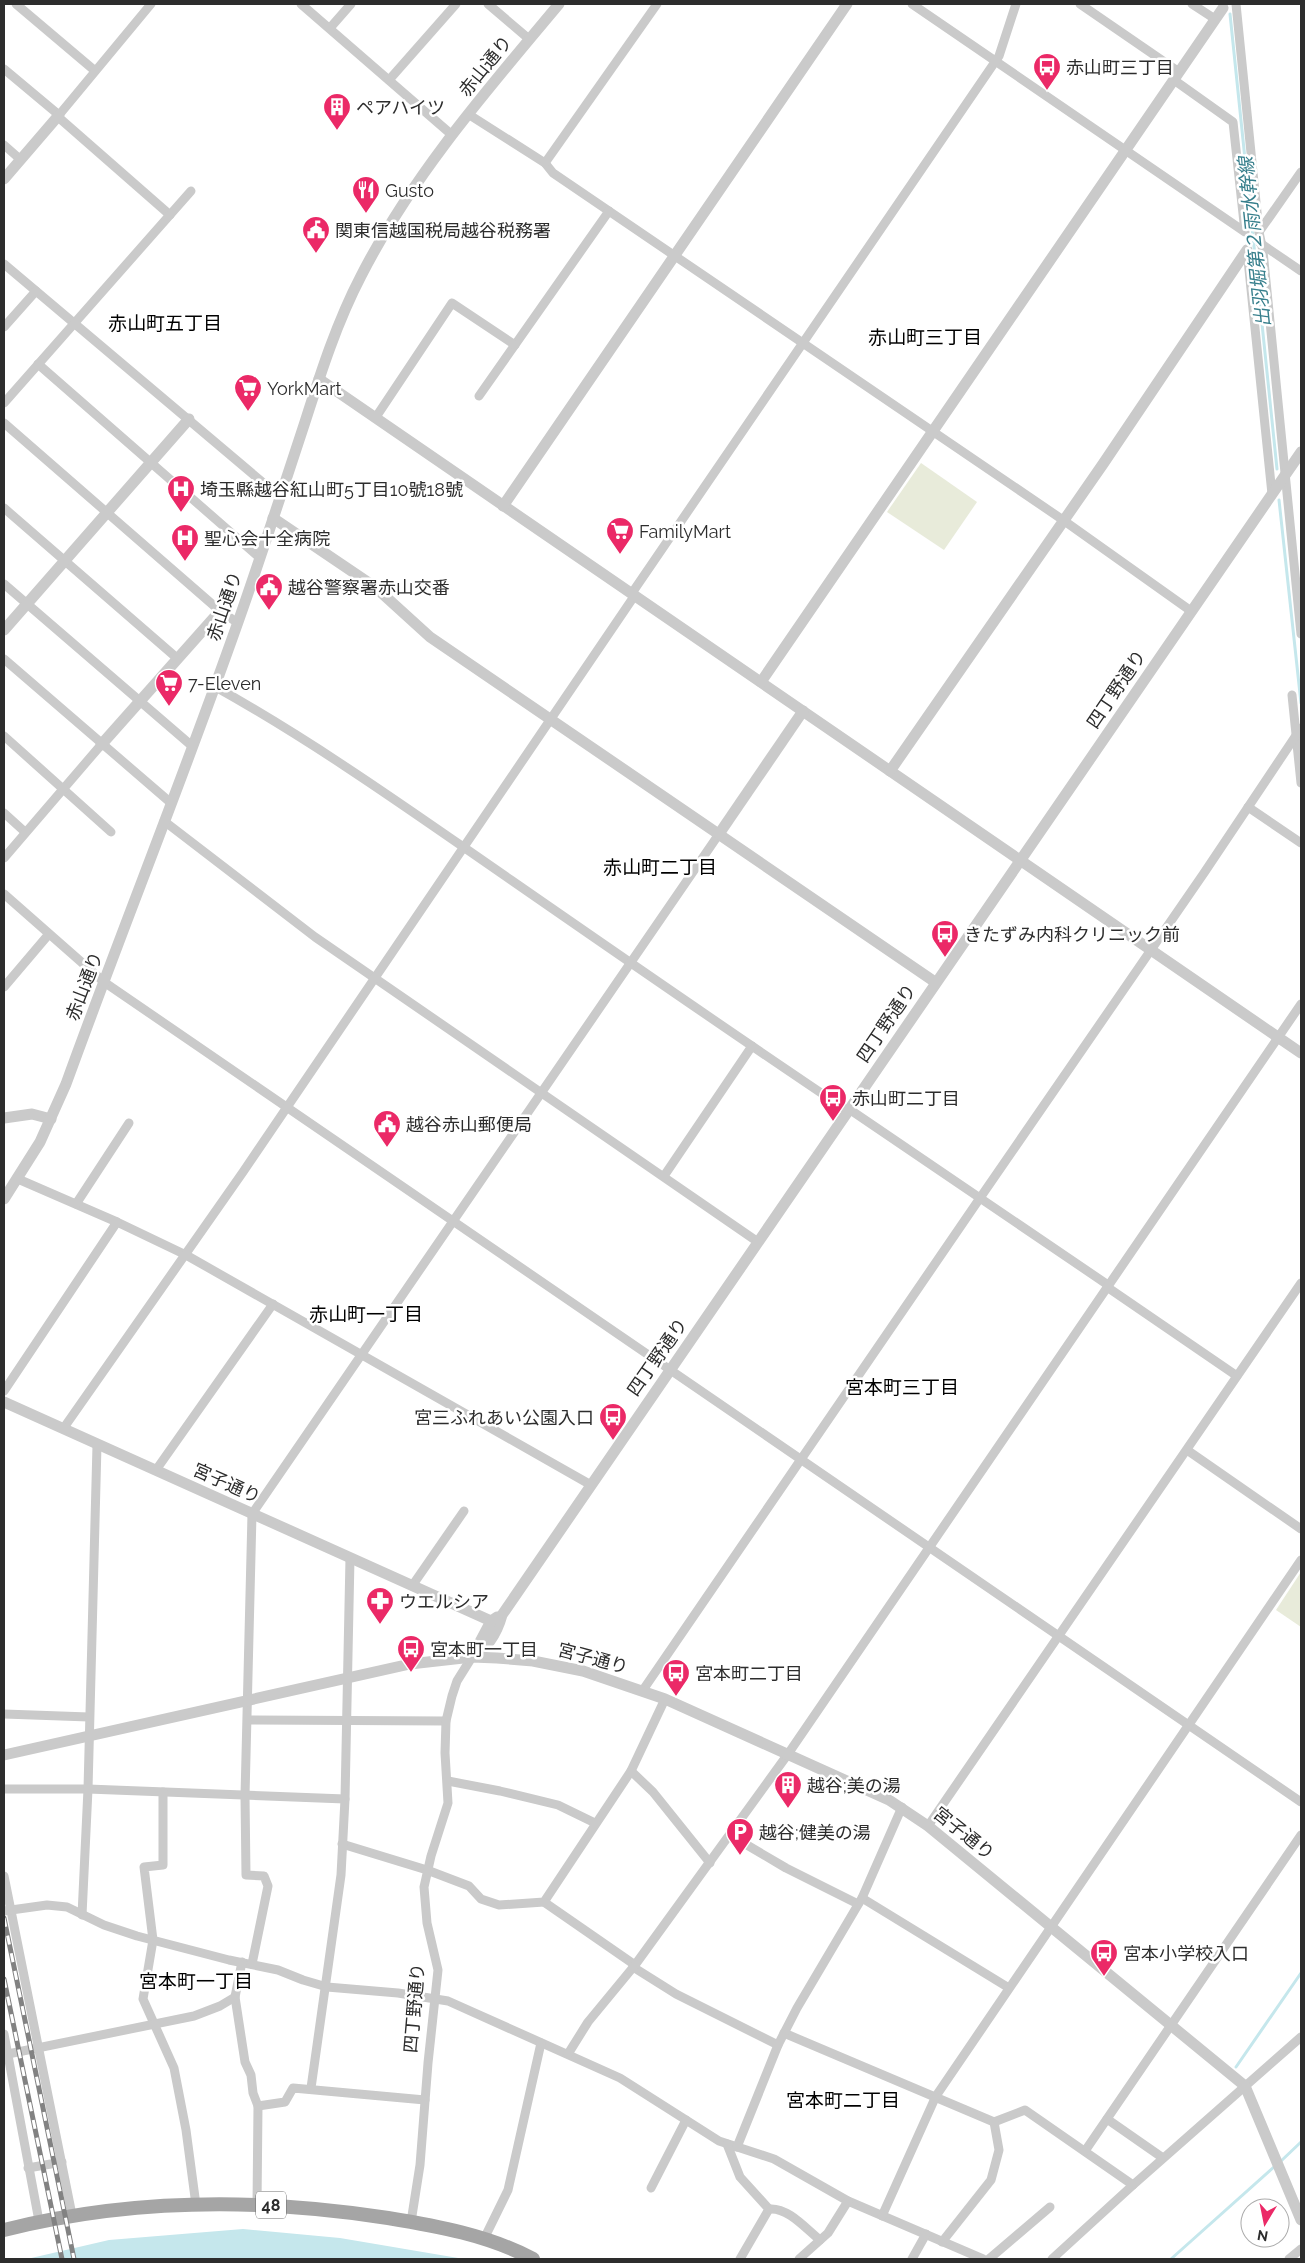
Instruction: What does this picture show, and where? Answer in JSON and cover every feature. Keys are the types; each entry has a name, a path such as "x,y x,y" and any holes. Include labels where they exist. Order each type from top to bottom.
{"main road":[{"name":"48","path":"4,2230 72,2215 135,2208 257,2204 352,2212 411,2222 484,2239 533,2259"}],"street":[{"path":"16,4 94,70"},
{"path":"4,179 151,4"},
{"path":"301,4 452,135"},
{"path":"330,28 350,4"},
{"path":"389,80 456,4"},
{"path":"488,4 529,39"},
{"name":"赤山通り","path":"4,1200 51,1119 104,982 238,623 319,379 348,302 360,276 399,210 452,135 559,4"},
{"path":"545,163 657,4"},
{"path":"503,506 846,4"},
{"path":"912,4 1245,232 1233,122 1177,76 1080,4"},
{"path":"63,1429 287,1108 996,61 1016,4"},
{"path":"1192,4 1215,19"},
{"path":"1236,4 1301,634"},
{"path":"761,682 1126,152 1224,5"},
{"path":"4,69 170,215"},
{"path":"468,114 545,163 553,173 1063,520 1191,612"},
{"path":"4,145 21,160"},
{"path":"1259,232 1301,172"},
{"path":"4,403 191,191"},
{"path":"479,396 609,210"},
{"path":"1260,243 1301,271"},
{"path":"1247,250 1272,494"},
{"path":"890,771 1247,250"},
{"path":"4,264 190,419 280,497"},
{"path":"4,327 36,291"},
{"path":"376,417 452,304 514,345"},
{"path":"38,364 260,558"},
{"path":"319,379 1301,1053"},
{"path":"4,630 106,512 190,419"},
{"path":"4,423 220,611 238,623"},
{"name":"四丁野通り","path":"472,1657 484,1650 498,1627 502,1615 668,1370 1301,452"},
{"path":"4,508 178,659"},
{"path":"273,518 375,586 430,637 935,982"},
{"path":"4,584 192,746"},
{"path":"4,858 140,700 220,611"},
{"path":"4,659 101,745 171,803"},
{"path":"214,686 278,722 394,798 630,963 845,1109 849,1109 1238,1376"},
{"path":"1292,695 1299,731 1301,783"},
{"path":"252,1964 268,1886 264,1876 246,1875 245,1796 252,1514 452,1220 719,834 802,710"},
{"path":"643,1690 1299,731"},
{"path":"4,736 111,832"},
{"path":"1248,807 1301,843"},
{"path":"4,813 25,832"},
{"path":"164,821 315,937 758,1242"},
{"path":"4,894 104,982 1301,1802"},
{"path":"4,987 49,934"},
{"path":"568,2054 588,2022 634,1966 788,1754 1301,1004"},
{"path":"664,1176 752,1046"},
{"path":"4,1118 32,1114 51,1119"},
{"path":"76,1204 129,1124"},
{"path":"18,1178 186,1255 360,1356 591,1485"},
{"path":"4,1391 117,1222"},
{"path":"928,1826 1301,1283"},
{"path":"156,1470 273,1304"},
{"name":"宮子通り","path":"4,1402 491,1621"},
{"path":"82,1915 88,1789 97,1445"},
{"path":"1187,1450 1301,1529"},
{"path":"412,1586 464,1511"},
{"path":"311,2088 327,1987 341,1875 345,1799 350,1558"},
{"path":"882,2216 936,2096 1301,1560"},
{"name":"四丁野通り","path":"411,2222 419,2172 438,1970 424,1901 427,1870 448,1803 448,1782 445,1767 446,1721 456,1681 472,1657 491,1621 502,1615"},
{"name":"宮子通り","path":"4,1755 348,1676 410,1664 472,1657 522,1660 561,1666 610,1678 665,1698 902,1807 928,1826 1245,2086 1301,2220"},
{"path":"544,1902 631,1771 665,1698"},
{"path":"4,1714 89,1717"},
{"path":"248,1720 446,1721"},
{"path":"631,1771 653,1792 710,1863"},
{"path":"448,1782 500,1791 558,1805 595,1823"},
{"path":"4,1788 88,1789 345,1799"},
{"path":"163,1792 163,1865 144,1867 153,1940 143,2000 174,2068 186,2130 196,2205"},
{"path":"737,2146 778,2045 860,1901 902,1807"},
{"path":"730,1835 786,1868 860,1901 1009,1988"},
{"path":"1085,2151 1301,1835"},
{"path":"342,1844 427,1870 469,1886 481,1899 499,1905 544,1902 676,1994 778,2045"},
{"path":"4,1876 7,1910 39,2046 72,2215"},
{"path":"7,1910 47,1904 67,1907 104,1925 153,1940 278,1970 327,1987 448,2001 620,2078 719,2141 774,2159 848,2201 983,2259"},
{"path":"242,1962 235,1997 245,2062 251,2075 253,2093 258,2106 257,2204"},
{"path":"8,2054 39,2046 194,2016 220,2006 235,1997"},
{"path":"784,2033 994,2122 1024,2110 1133,2185"},
{"path":"4,2034 38,2221"},
{"path":"1052,2259 1301,2036"},
{"path":"484,2239 508,2190 541,2043"},
{"path":"258,2106 285,2102 293,2088 311,2088 425,2100"},
{"path":"1107,2119 1163,2158"},
{"path":"651,2188 686,2120"},
{"path":"942,2242 991,2180 999,2150 994,2122"},
{"path":"727,2144 740,2177 769,2209"},
{"path":"28,2168 62,2162"},
{"path":"799,2259 828,2233 848,2201"},
{"path":"989,2259 1050,2207"},
{"path":"769,2209 778,2208 787,2213 820,2240"},
{"path":"740,2259 769,2209"},
{"path":"912,2259 926,2234"},
{"path":"1289,2259 1301,2249"}],"green space":[{"path":"921,463 977,502 944,550 887,512"},
{"path":"1301,1572 1301,1627 1276,1610"}],"water":[{"path":"243,2229 340,2238 464,2259 27,2259 109,2240"}],"waterway":[{"name":"出羽堀第２雨水幹線","path":"1230,14 1277,469"},
{"name":"出羽堀第２雨水幹線","path":"1279,500 1301,703"},
{"path":"1236,2067 1301,1973"},
{"path":"1280,2162 1301,2142"},
{"path":"1171,2259 1275,2166"}],"railway":[{"path":"4,1918 74,2259"},
{"path":"4,1979 62,2259"}],"place":[{"name":"赤山町三丁目","path":"1047,91"},
{"name":"ペアハイツ","path":"337,131"},
{"name":"Gusto","path":"366,214"},
{"name":"関東信越国税局越谷税務署","path":"316,254"},
{"name":"YorkMart","path":"248,412"},
{"name":"埼玉縣越谷紅山町5丁目10號18號","path":"181,513"},
{"name":"FamilyMart","path":"620,555"},
{"name":"聖心会十全病院","path":"185,562"},
{"name":"越谷警察署赤山交番","path":"269,611"},
{"name":"7-Eleven","path":"169,707"},
{"name":"きたずみ内科クリニック前","path":"945,958"},
{"name":"赤山町二丁目","path":"833,1122"},
{"name":"越谷赤山郵便局","path":"387,1148"},
{"name":"宮三ふれあい公園入口","path":"613,1441"},
{"name":"ウエルシア","path":"380,1625"},
{"name":"宮本町一丁目","path":"411,1673"},
{"name":"宮本町二丁目","path":"676,1697"},
{"name":"越谷;美の湯","path":"788,1809"},
{"name":"越谷;健美の湯","path":"740,1856"},
{"name":"宮本小学校入口","path":"1104,1977"}],"district":[{"name":"赤山町五丁目","path":"165,323"},
{"name":"赤山町三丁目","path":"925,337"},
{"name":"赤山町二丁目","path":"660,867"},
{"name":"赤山町一丁目","path":"366,1314"},
{"name":"宮本町三丁目","path":"902,1387"},
{"name":"宮本町一丁目","path":"196,1981"},
{"name":"宮本町二丁目","path":"843,2100"}]}
